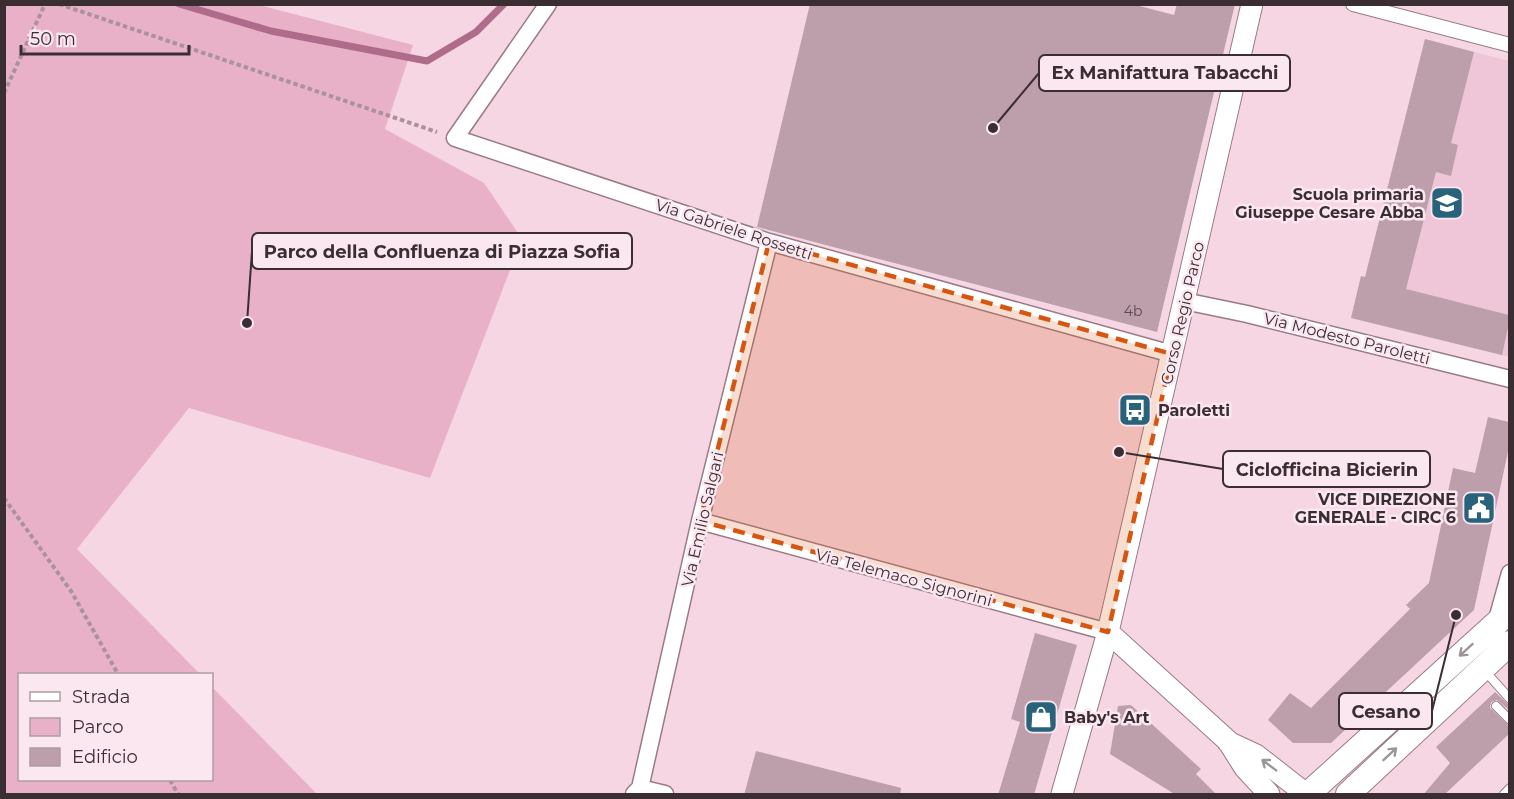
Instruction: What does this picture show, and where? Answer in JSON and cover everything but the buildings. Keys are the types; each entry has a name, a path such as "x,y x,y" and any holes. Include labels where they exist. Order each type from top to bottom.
{"main road":[{"path":"1307,795 1503,617"},
{"path":"1348,795 1509,643"}],"street":[{"path":"455,138 548,4"},
{"name":"Corso Regio Parco","path":"1062,795 1108,632 1252,4"},
{"path":"1353,4 1509,45"},
{"name":"Via Gabriele Rossetti","path":"455,138 769,242 1172,354"},
{"name":"Via Emilio Salgari","path":"637,791 700,521 769,242"},
{"name":"Via Modesto Paroletti","path":"1184,301 1247,314 1509,379"},
{"name":"Via Telemaco Signorini","path":"700,521 1108,632"},
{"path":"1503,617 1509,573"},
{"path":"1108,632 1228,741 1245,768 1269,795"},
{"path":"1228,741 1256,755 1307,795"},
{"path":"637,791 664,795"}],"lane":[{"path":"1482,668 1509,699"},
{"path":"1496,706 1509,720"},
{"path":"1504,795 1509,788"}],"path":[{"path":"4,93 45,4"},
{"path":"59,4 455,138"},
{"path":"4,498 71,591 117,673"},
{"path":"171,781 178,795"}],"highlighted area":[{"path":"769,242 1172,354 1108,632 700,521"}],"shaded area":[{"name":"Scuola primaria Giuseppe Cesare Abba","path":"1425,39 1509,61 1509,357 1351,318 1361,276 1365,277"}],"green space":[{"path":"5,4 259,5 413,45 385,129 484,183 522,239 430,478 189,408 77,549 199,673 18,673 18,781 213,781 213,688 317,794 5,794"}],"waterway":[{"path":"179,4 271,31 427,61 476,32 504,4"}],"place":[{"name":"Ex Manifattura Tabacchi","path":"993,128"},
{"name":"Scuola primaria Giuseppe Cesare Abba","path":"1447,203"},
{"name":"Parco della Confluenza di Piazza Sofia","path":"247,323"},
{"name":"Paroletti","path":"1135,410"},
{"name":"Ciclofficina Bicierin","path":"1119,452"},
{"name":"VICE DIREZIONE GENERALE - CIRC 6","path":"1479,508"},
{"name":"Cesano","path":"1456,615"},
{"name":"Baby's Art","path":"1041,717"}]}
